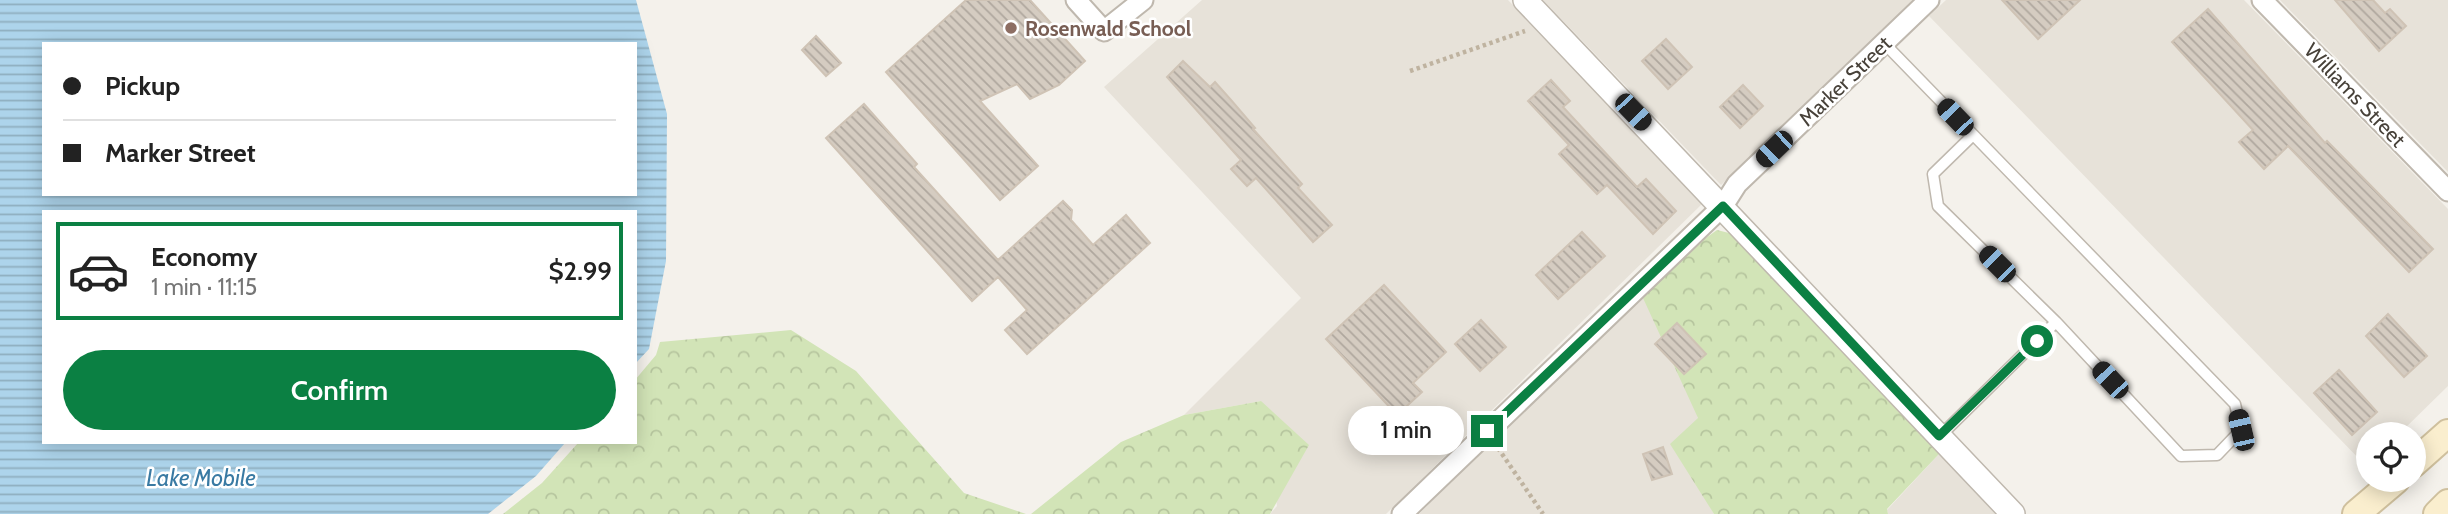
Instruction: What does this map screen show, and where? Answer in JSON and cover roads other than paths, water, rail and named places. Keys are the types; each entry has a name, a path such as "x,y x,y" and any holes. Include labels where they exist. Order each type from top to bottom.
{"main road":[{"path":"2426,452 2448,433"},
{"path":"2356,514 2382,492"},
{"path":"2437,514 2448,503"}],"street":[{"path":"1076,0 1104,31 1143,0"},
{"path":"1525,0 2013,514"},
{"name":"Marker Street","path":"1402,514 1723,206 1737,184 1929,0"},
{"name":"Williams Street","path":"2262,0 2448,191"}],"lane":[{"path":"1884,43 2235,404 2241,430 2217,455 2181,456 2056,322 1938,206 1934,174 1973,135"},
{"path":"1939,436 2056,322"}],"water":[{"name":"Lake Mobile","path":"0,0 636,0 667,114 666,261 649,349 637,362 637,210 42,210 42,444 564,444 536,476 488,514 0,514"}],"place":[{"name":"Rosenwald School","path":"1011,28"}]}
